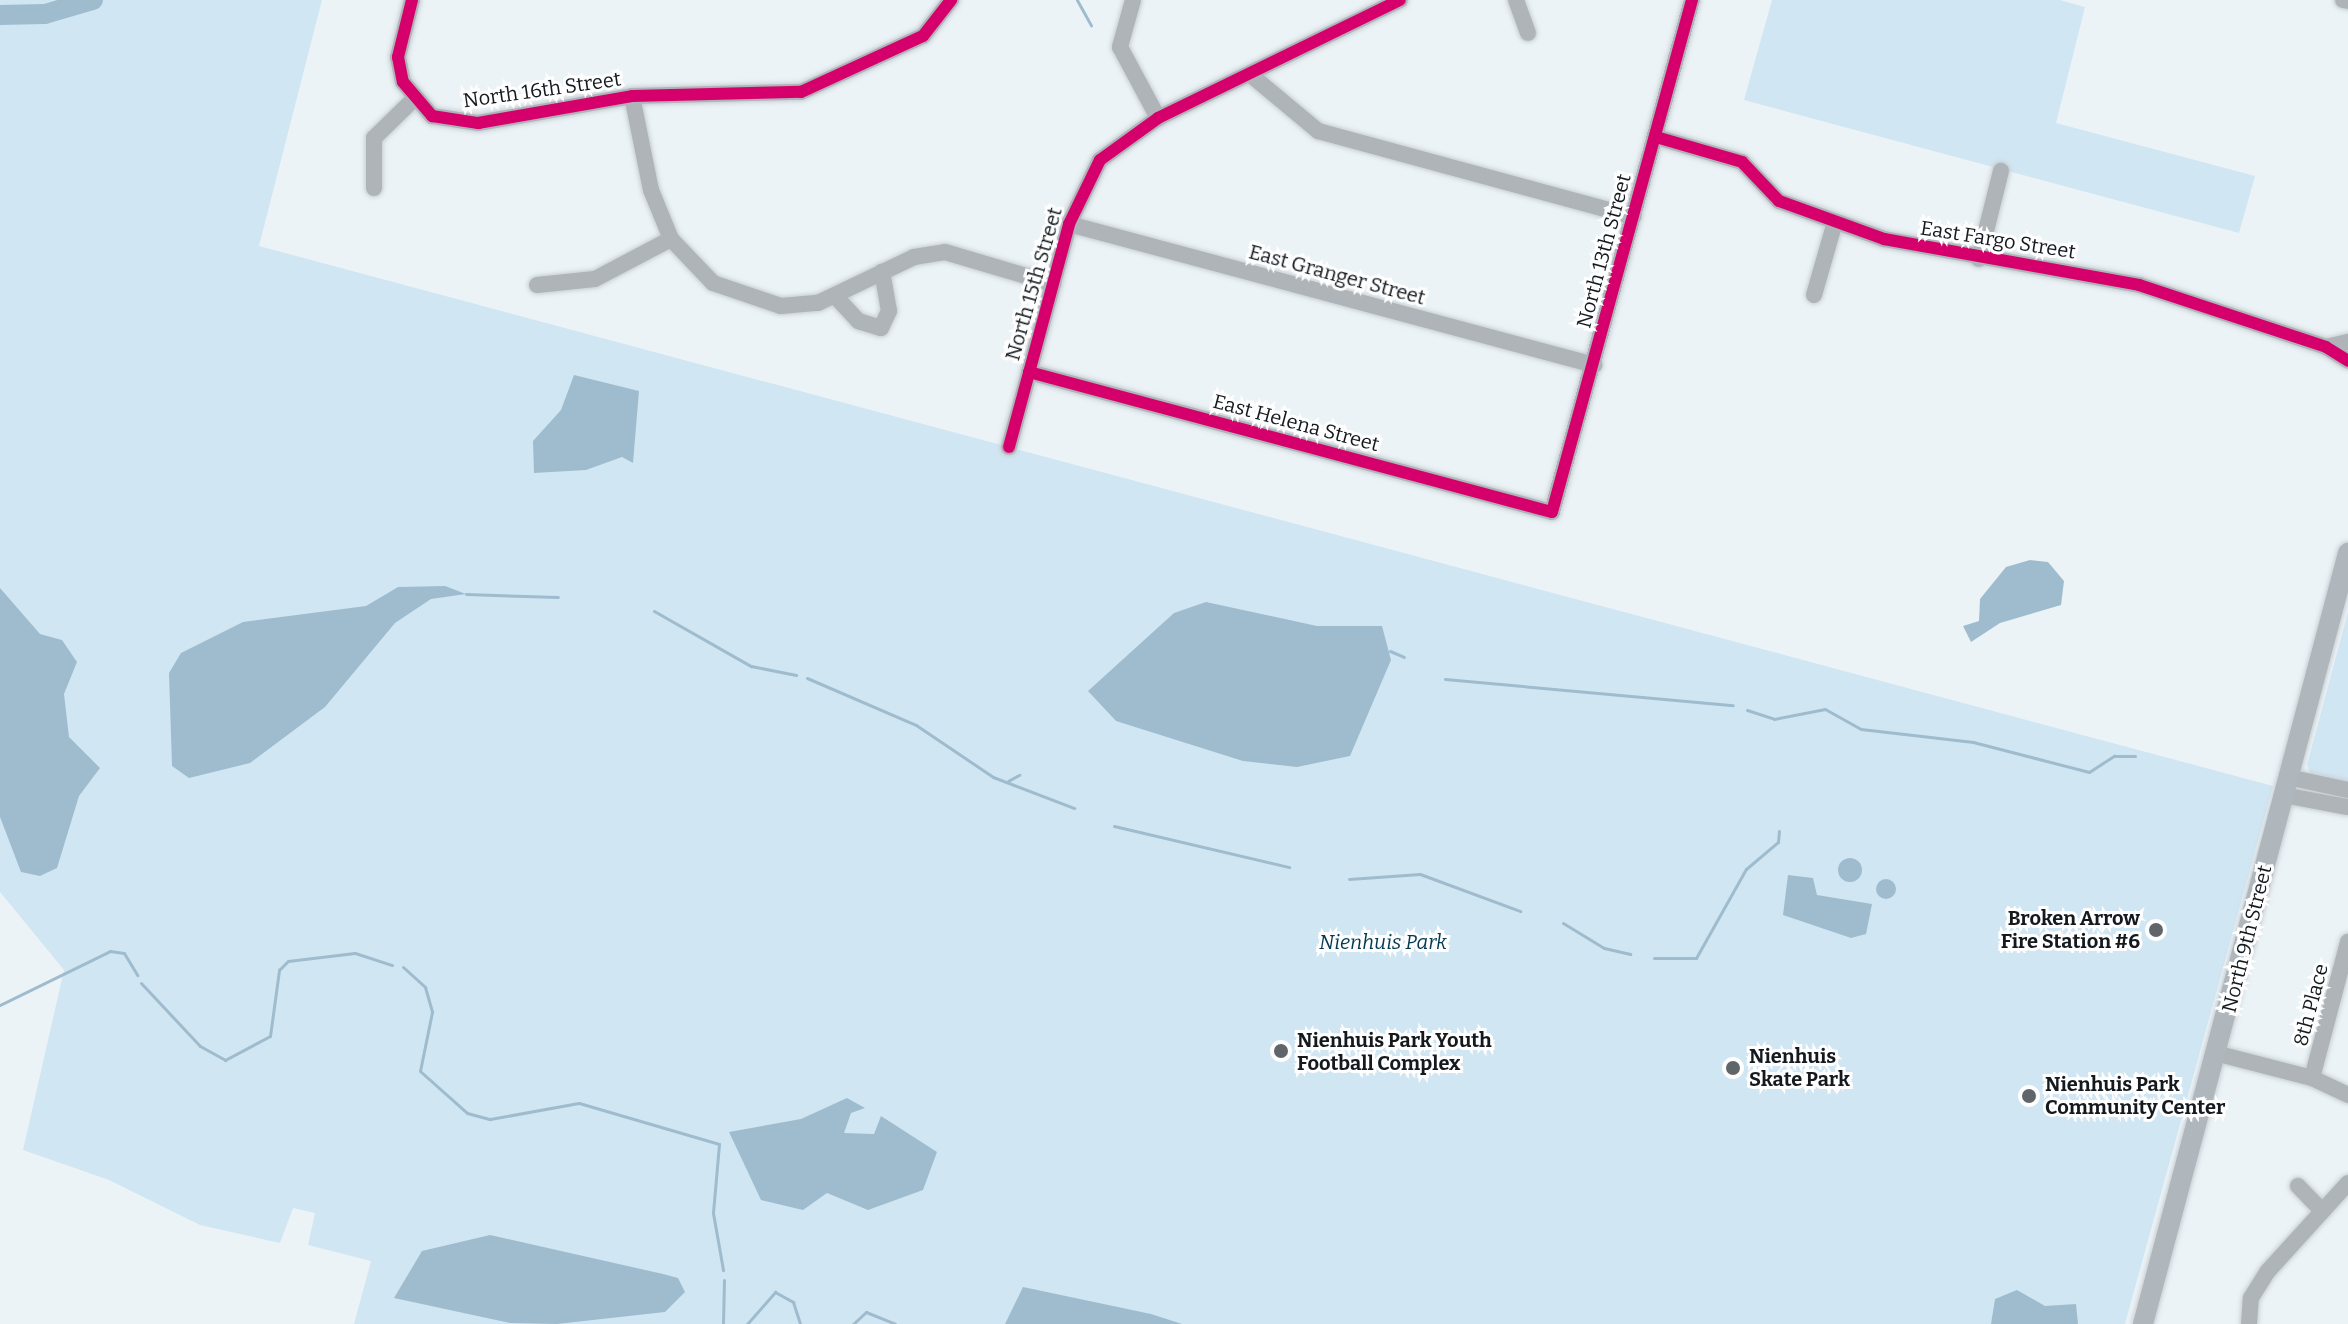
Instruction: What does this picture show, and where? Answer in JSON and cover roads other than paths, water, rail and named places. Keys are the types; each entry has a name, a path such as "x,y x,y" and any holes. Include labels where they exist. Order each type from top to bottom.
{"main road":[{"name":"North 9th Street","path":"2143,1324 2219,1054 2285,786 2348,553"}],"street":[{"path":"374,188 374,138 413,100 398,57 412,0"},
{"path":"632,96 801,92 923,36 951,0"},
{"path":"1133,0 1120,47 1158,118"},
{"name":"North 15th Street","path":"1009,447 1069,224 1100,160 1158,118 1252,76 1400,0"},
{"path":"1516,0 1528,33"},
{"name":"North 13th Street","path":"1552,512 1692,0"},
{"path":"1252,76 1318,131 1634,217"},
{"name":"North 16th Street","path":"413,100 432,116 478,123 632,96 651,190 671,239"},
{"name":"East Fargo Street","path":"1656,137 1742,162 1779,201 1835,222 1979,259 2139,285 2326,347 2348,361"},
{"path":"1979,259 2001,171"},
{"path":"1814,295 1835,222"},
{"name":"East Granger Street","path":"1069,224 1594,365"},
{"path":"537,285 595,279 671,239 713,283 781,306 836,297 882,272 945,252 1053,284"},
{"path":"836,297 858,321 881,328 889,311 882,272"},
{"path":"2326,347 2348,342"},
{"name":"East Helena Street","path":"1029,372 1552,512"},
{"path":"2285,786 2348,790"},
{"path":"2285,786 2348,807"},
{"name":"8th Place","path":"2312,1078 2348,942"},
{"path":"2219,1054 2312,1078 2348,1095"},
{"path":"2249,1324 2251,1298 2268,1271 2348,1183"},
{"path":"2298,1186 2322,1211"}],"waterway":[{"path":"0,15 45,14 93,0"},
{"path":"1077,0 1091,25"},
{"path":"466,594 558,597"},
{"path":"654,611 751,666 796,675"},
{"path":"1390,651 1404,657"},
{"path":"807,678 916,725 993,777 1074,808"},
{"path":"1445,679 1733,705"},
{"path":"1747,710 1774,719 1825,709 1861,729 1973,742 2089,772 2114,756 2135,756"},
{"path":"1008,781 1019,775"},
{"path":"1114,826 1289,867"},
{"path":"1654,958 1696,958 1746,869 1778,842 1779,831"},
{"path":"1349,879 1420,874 1520,911"},
{"path":"1563,923 1604,948 1630,954"},
{"path":"0,1005 110,951 124,953 137,975"},
{"path":"141,983 200,1046 225,1060 270,1036 279,970 288,961 355,953 392,965"},
{"path":"403,967 425,987 432,1012 420,1071 467,1113 490,1119 579,1103 719,1144 713,1213 723,1270"},
{"path":"723,1324 724,1280"},
{"path":"747,1324 775,1292 793,1302 800,1324"},
{"path":"853,1324 866,1312 895,1324"}],"place":[{"name":"Broken Arrow Fire Station #6","path":"2156,930"},
{"name":"Nienhuis Park Youth Football Complex","path":"1281,1051"},
{"name":"Nienhuis Skate Park","path":"1733,1068"},
{"name":"Nienhuis Park Community Center","path":"2029,1096"}],"park label":[{"name":"Nienhuis Park","path":"1383,942"}]}
